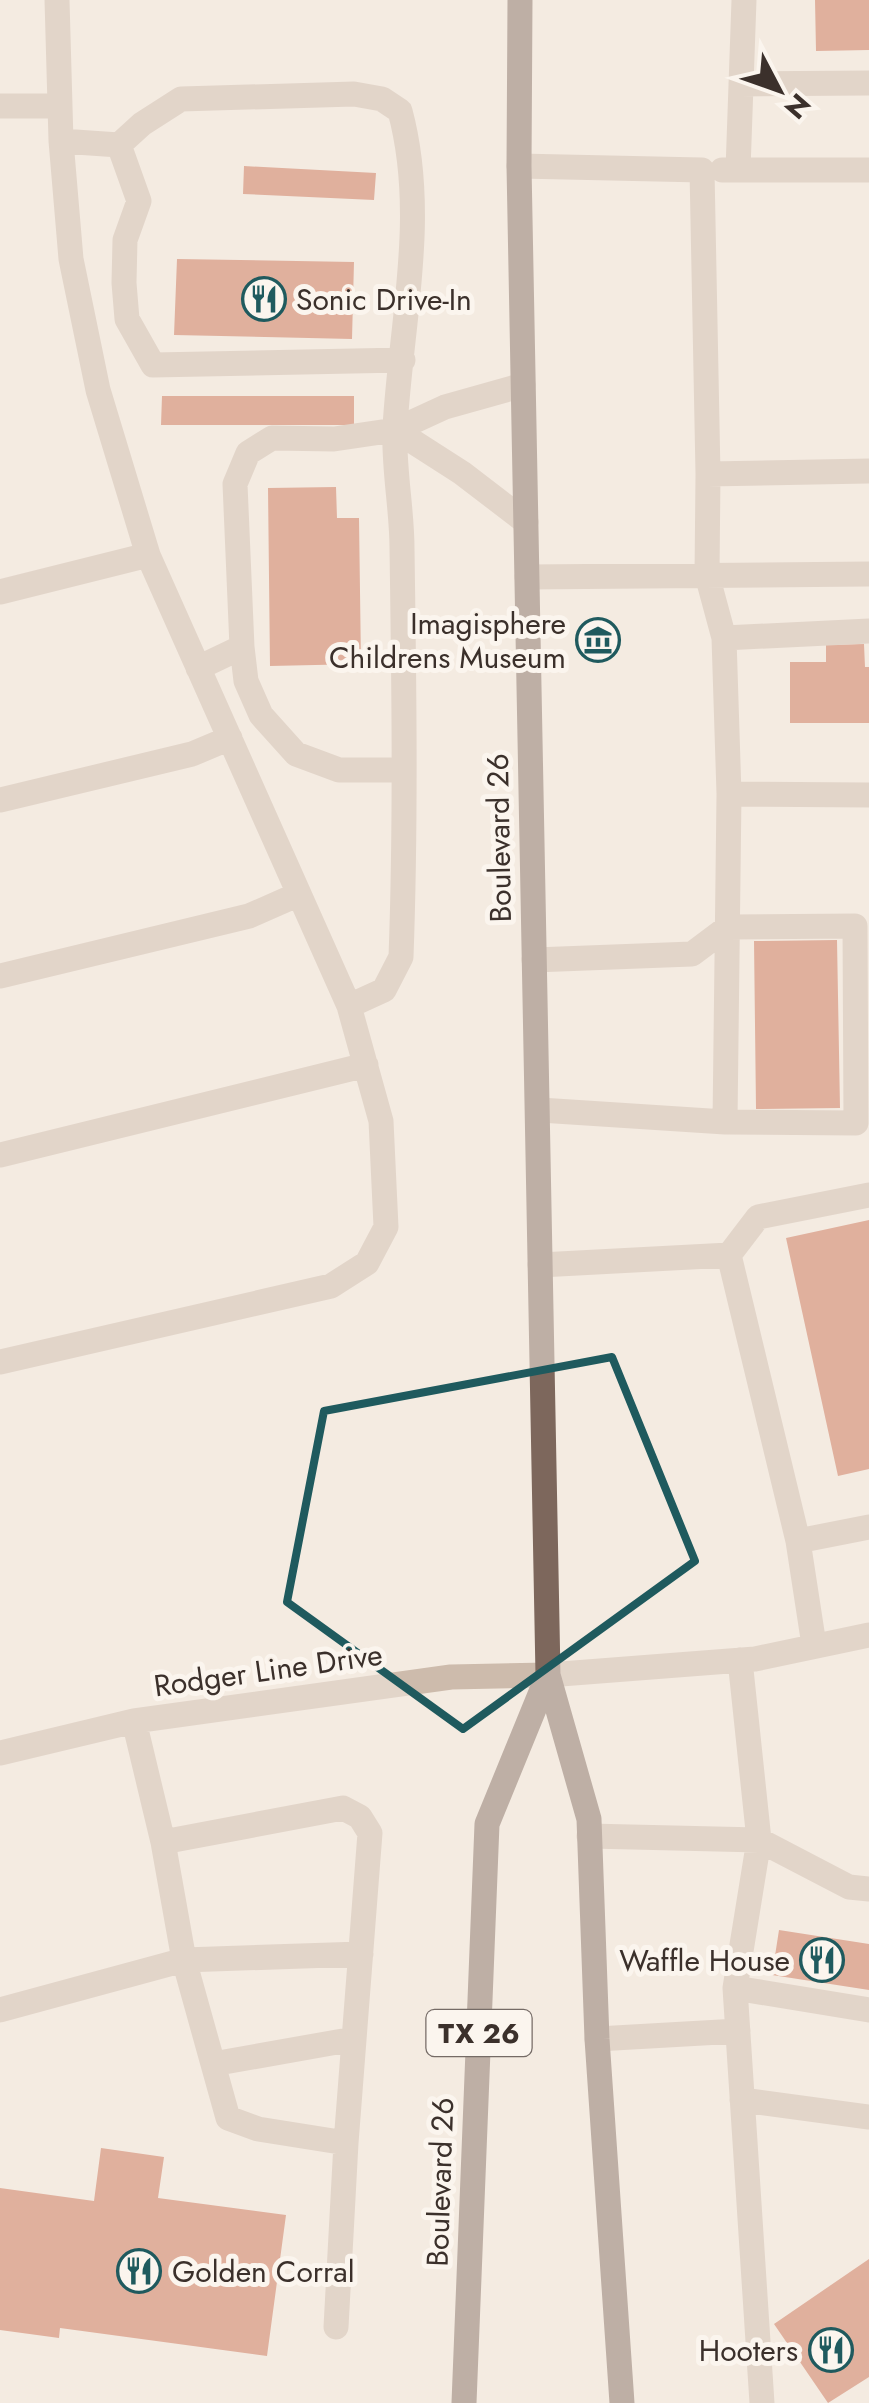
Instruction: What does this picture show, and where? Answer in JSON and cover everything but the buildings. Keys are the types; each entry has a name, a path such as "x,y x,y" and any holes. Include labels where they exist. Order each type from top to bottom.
{"main road":[{"name":"Boulevard 26","path":"520,0 518,166 540,1110 548,1675 589,1819 597,2040 622,2403"},
{"name":"Boulevard 26","path":"464,2403 487,1824 548,1675"}],"street":[{"path":"0,1362 331,1286 367,1263 386,1227 381,1120 349,1006 148,555 94,371 71,259 61,141 56,0"},
{"path":"738,170 744,0"},
{"path":"742,84 869,83"},
{"path":"61,141 119,145 142,124 181,99 354,94 382,98 400,111 407,136 412,213 410,298 395,430 402,514 401,957 384,990 349,1006"},
{"path":"0,106 60,106"},
{"path":"119,145 139,201 125,240 127,319 153,366 403,360"},
{"path":"518,166 869,170"},
{"path":"702,170 707,575 724,638 729,794 725,1122"},
{"path":"404,770 339,770 296,754 261,716 246,681 242,647 235,484 248,453 272,438 334,439 395,430 445,408 523,384"},
{"path":"395,430 462,472 526,522"},
{"path":"708,474 869,471"},
{"path":"0,592 148,555"},
{"path":"527,577 869,574"},
{"path":"724,638 869,632"},
{"path":"198,668 242,647"},
{"path":"0,800 192,754 230,738"},
{"path":"729,794 869,795"},
{"path":"0,976 248,916 300,894"},
{"path":"534,960 692,954 728,927 855,926 856,1123 725,1122 540,1110"},
{"path":"0,1155 366,1065"},
{"path":"729,1255 758,1216 869,1195"},
{"path":"540,1265 729,1255"},
{"path":"729,1255 798,1541 814,1645"},
{"path":"798,1541 869,1527"},
{"name":"Rodger Line Drive","path":"0,1753 134,1721 451,1677 548,1675 740,1660 869,1635"},
{"path":"740,1660 759,1840 735,1988 762,2403"},
{"path":"134,1721 163,1842 184,1960 228,2118 258,2129 346,2143"},
{"path":"163,1842 343,1808 360,1817 370,1832 336,2326"},
{"path":"589,1836 759,1840 849,1887 869,1889"},
{"path":"0,2010 184,1960 361,1954"},
{"path":"735,1988 869,2010"},
{"path":"597,2040 738,2031"},
{"path":"213,2064 354,2040"},
{"path":"742,2100 869,2118"}],"highlighted area":[{"path":"612,1357 695,1561 463,1729 287,1602 324,1411"}],"place":[{"name":"Sonic Drive-In","path":"264,299"},
{"name":"Imagisphere Childrens Museum","path":"598,640"},
{"name":"Waffle House","path":"822,1960"},
{"name":"Golden Corral","path":"139,2271"},
{"name":"Hooters","path":"831,2350"}]}
